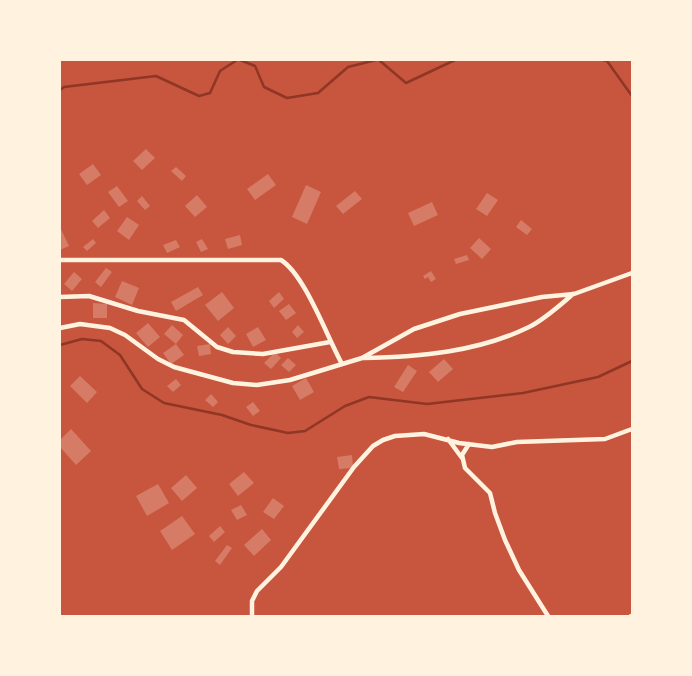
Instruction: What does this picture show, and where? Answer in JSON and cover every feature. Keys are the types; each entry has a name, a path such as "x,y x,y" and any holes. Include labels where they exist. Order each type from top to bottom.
{"street":[{"path":"60,260 281,260 289,265 306,292 342,364"},
{"path":"60,328 80,324 110,328 126,335 158,359 174,368 233,383 257,385 290,380 362,358 414,329 460,314 542,297 574,294 632,273"},
{"path":"362,358 400,358 478,347 530,326 574,294"},
{"path":"60,297 89,296 138,311 184,320 217,347 233,352 263,354 330,342"},
{"path":"252,616 252,601 257,591 281,567 350,473 373,446 383,440 409,434 424,434 492,447 517,442 605,439 632,429"},
{"path":"448,439 462,458 469,473 490,493 495,513 508,547 519,570 548,616"},
{"path":"462,458 469,444"}],"building":[{"path":"146,149 155,158 142,170 133,161"},
{"path":"93,164 101,175 87,185 79,174"},
{"path":"176,167 186,176 182,181 171,171"},
{"path":"268,174 276,185 255,200 247,189"},
{"path":"306,185 321,192 307,224 292,217"},
{"path":"117,186 128,201 119,207 108,192"},
{"path":"355,191 362,199 343,214 336,206"},
{"path":"487,193 498,200 487,216 476,209"},
{"path":"197,195 207,207 195,217 185,206"},
{"path":"142,196 150,206 145,210 137,201"},
{"path":"432,202 438,215 414,226 408,213"},
{"path":"104,210 110,218 98,228 92,221"},
{"path":"127,217 139,225 129,240 117,231"},
{"path":"521,220 532,229 527,235 516,227"},
{"path":"60,227 69,246 60,250"},
{"path":"240,235 242,245 228,249 225,239"},
{"path":"479,238 491,249 482,259 470,248"},
{"path":"93,239 96,243 87,251 83,247"},
{"path":"202,239 208,249 201,252 196,242"},
{"path":"176,240 180,247 167,253 163,245"},
{"path":"467,255 469,260 456,264 454,259"},
{"path":"106,268 112,272 101,287 95,282"},
{"path":"431,271 436,279 431,282 428,277 425,279 423,276"},
{"path":"74,272 82,279 72,291 64,284"},
{"path":"122,281 139,288 132,305 115,297"},
{"path":"198,287 203,295 176,311 171,302"},
{"path":"222,292 234,308 218,321 205,305"},
{"path":"279,292 284,299 274,308 269,301"},
{"path":"93,303 107,304 107,318 93,318"},
{"path":"289,304 296,313 286,320 279,311"},
{"path":"148,323 160,337 148,347 136,333"},
{"path":"172,325 183,335 176,344 164,334"},
{"path":"298,325 304,332 297,338 292,332"},
{"path":"228,327 236,336 228,344 220,335"},
{"path":"258,327 266,340 253,347 246,334"},
{"path":"176,344 184,355 171,364 163,353"},
{"path":"210,344 211,354 199,356 197,346"},
{"path":"275,352 281,358 271,369 264,363"},
{"path":"288,358 296,365 289,372 281,365"},
{"path":"444,359 453,369 438,382 429,372"},
{"path":"408,365 417,371 403,392 394,387"},
{"path":"80,376 97,392 87,403 70,386"},
{"path":"306,378 314,392 300,400 292,386"},
{"path":"176,379 181,385 173,392 167,386"},
{"path":"211,394 218,402 213,407 205,400"},
{"path":"253,402 260,411 253,416 246,407"},
{"path":"71,429 91,451 76,465 60,447 60,440"},
{"path":"352,455 353,468 339,469 337,457"},
{"path":"244,472 254,483 238,496 229,484"},
{"path":"186,475 197,488 182,501 171,488"},
{"path":"158,484 169,503 147,516 136,496"},
{"path":"273,498 284,506 274,519 263,512"},
{"path":"241,505 247,515 237,520 231,510"},
{"path":"182,516 195,534 172,550 160,531"},
{"path":"220,526 225,532 214,542 209,536"},
{"path":"262,529 271,540 254,556 244,545"},
{"path":"227,545 232,548 220,565 215,561"}],"waterway":[{"path":"60,90 64,87 156,76 199,96 210,93 220,71 237,60"},
{"path":"240,60 255,66 264,87 287,98 318,93 348,67 376,60"},
{"path":"379,60 406,83 455,60"},
{"path":"603,60 607,61 632,96"},
{"path":"60,345 82,339 101,341 120,355 142,389 164,403 222,415 251,425 288,433 305,431 345,406 369,397 427,404 523,393 598,377 632,361"}]}
